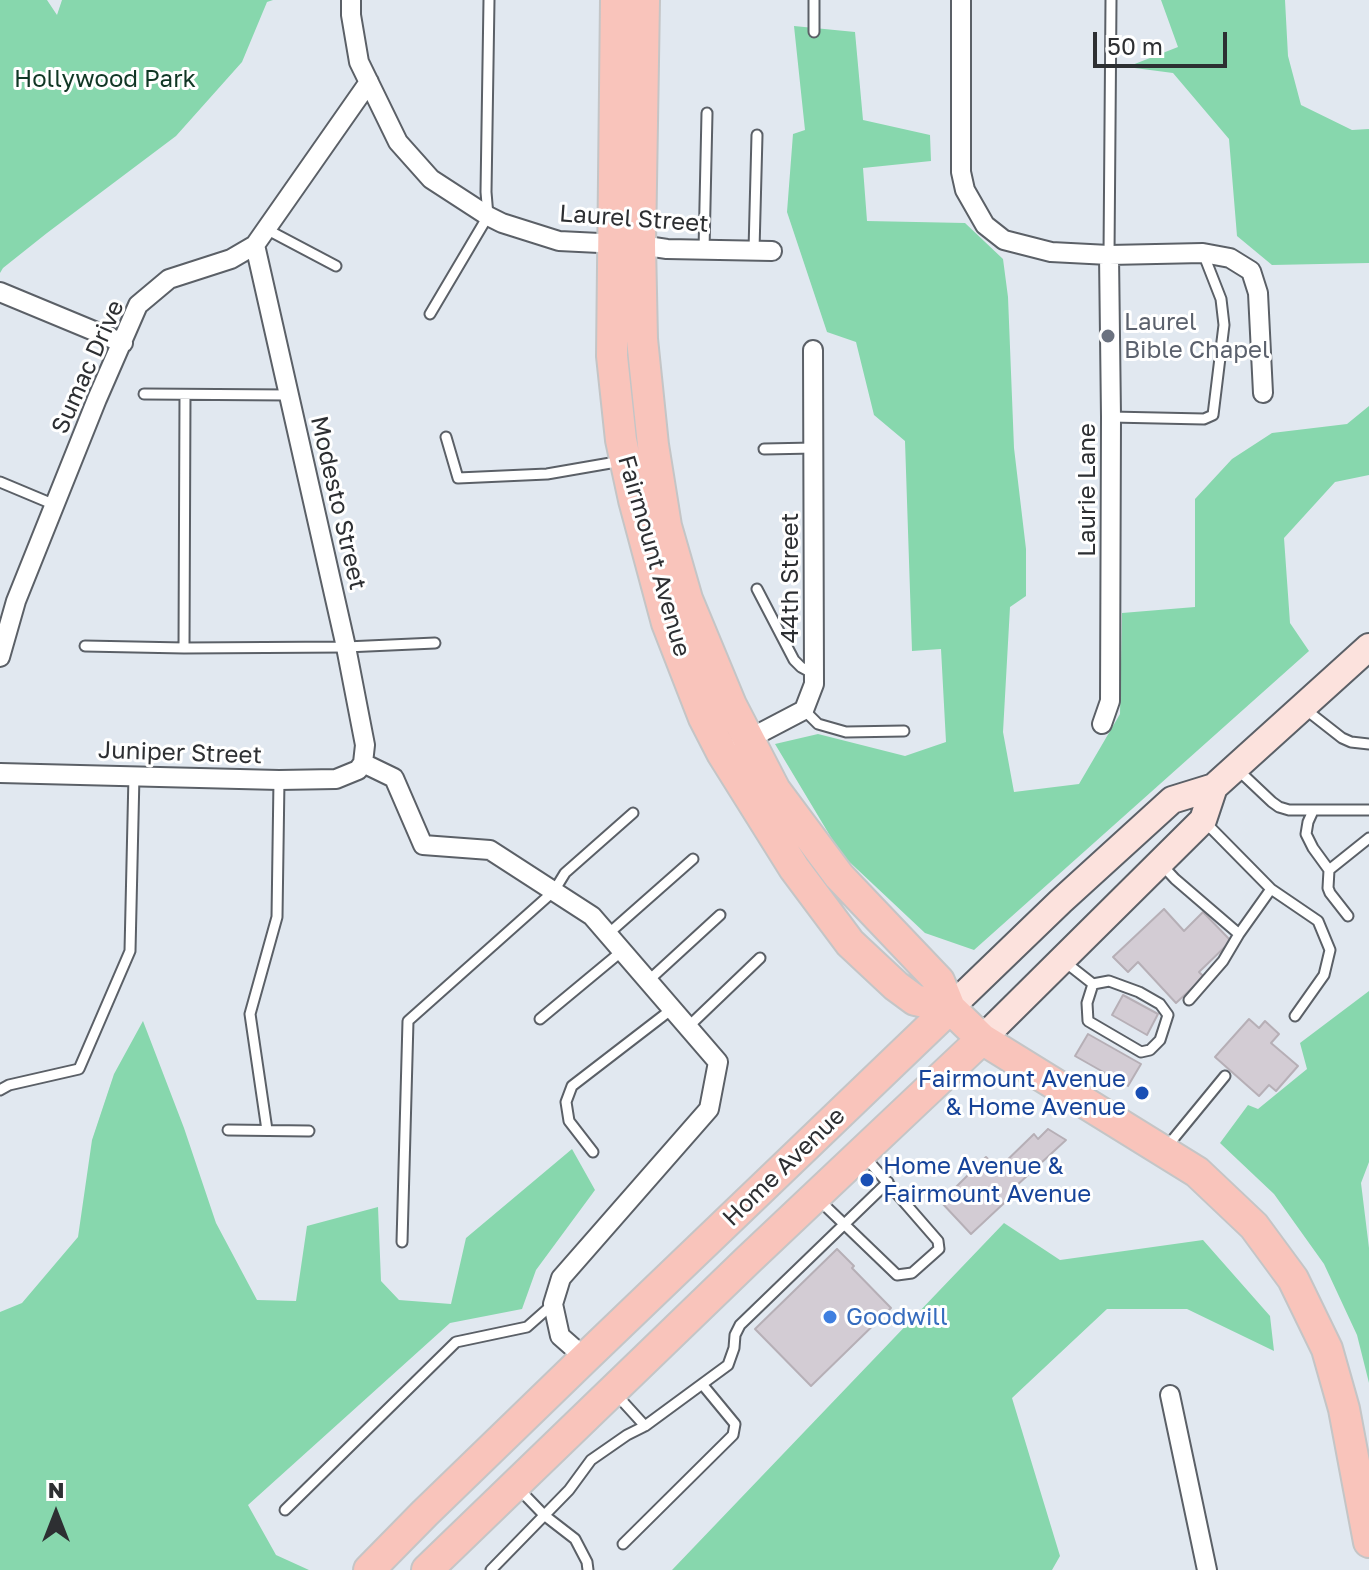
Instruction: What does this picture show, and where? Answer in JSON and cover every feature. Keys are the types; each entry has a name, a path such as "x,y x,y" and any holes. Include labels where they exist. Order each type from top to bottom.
{"main road":[{"name":"Fairmount Avenue","path":"616,0 626,244 642,339 653,445 666,526 735,746"},
{"name":"Fairmount Avenue","path":"644,0 626,244 612,356 621,440 634,500 667,623 704,718 735,746 775,790 832,866 939,981 950,1008 982,1039 1197,1172 1254,1226 1293,1279 1327,1349 1344,1409 1369,1542"},
{"name":"Home Avenue","path":"369,1570 1061,901 1172,800 1214,787 1369,647"},
{"name":"Home Avenue","path":"427,1570 982,1039 1203,820 1214,787"}],"street":[{"path":"351,0 359,62 369,82"},
{"path":"961,0 961,172 965,190 985,225 1004,240 1051,252 1109,255 1203,253 1230,258 1251,271 1258,293 1263,393"},
{"name":"Laurel Street","path":"369,82 398,142 431,179 502,223 559,241 667,249 763,250"},
{"name":"Sumac Drive","path":"0,657 16,601 138,305 169,279 231,259 261,237 369,82"},
{"name":"Modesto Street","path":"261,237 289,395 365,745 360,766"},
{"name":"Laurie Lane","path":"1102,724 1110,701 1109,255"},
{"path":"0,292 123,343"},
{"name":"44th Street","path":"804,710 814,684 813,350"},
{"path":"735,746 804,710"},
{"path":"360,766 394,778 423,845 490,850 592,916 718,1062 709,1109 561,1278 553,1304 560,1336 585,1358"},
{"name":"Juniper Street","path":"0,773 336,779 360,766"},
{"path":"1170,1395 1207,1570"}],"lane":[{"path":"430,314 488,216 489,0"},
{"path":"814,0 814,32"},
{"path":"1109,255 1111,0"},
{"path":"704,250 707,113"},
{"path":"757,135 763,250"},
{"path":"261,237 336,266"},
{"path":"1111,417 1204,419 1213,415 1224,325 1221,299 1203,253"},
{"path":"144,394 289,395"},
{"path":"184,648 185,395"},
{"path":"446,437 458,478 547,474 626,460"},
{"path":"764,449 814,448"},
{"path":"0,482 55,505"},
{"path":"757,589 794,660 814,675"},
{"path":"85,646 346,647 435,643"},
{"path":"1303,707 1342,738 1369,744"},
{"path":"804,710 818,724 846,732 904,731"},
{"path":"1236,768 1279,807 1313,811 1369,810"},
{"path":"0,1090 9,1085 79,1069 130,951 134,775"},
{"path":"267,1130 250,1014 277,917 279,780"},
{"path":"1313,811 1306,834 1329,870 1330,893 1348,916"},
{"path":"402,1242 408,1021 554,891 565,873 633,813"},
{"path":"1203,820 1271,889 1318,921 1330,950 1324,975 1295,1016"},
{"path":"1329,870 1369,838"},
{"path":"608,934 693,859"},
{"path":"1159,863 1239,934"},
{"path":"1189,1000 1223,961 1271,889"},
{"path":"648,981 720,915"},
{"path":"540,1019 622,951"},
{"path":"688,1027 760,958"},
{"path":"1062,960 1093,984 1109,981 1160,1004 1168,1015 1160,1040 1150,1050 1141,1052 1088,1021 1087,1003 1093,984"},
{"path":"593,1152 569,1121 566,1102 572,1086 672,1009"},
{"path":"1163,1151 1225,1076"},
{"path":"228,1130 309,1131"},
{"path":"815,1196 897,1275 912,1273 939,1249 933,1233 862,1153"},
{"path":"491,1570 569,1490 591,1460 645,1426 728,1365 740,1325 888,1182"},
{"path":"285,1510 456,1342 527,1327 553,1304"},
{"path":"623,1544 733,1435 735,1424 702,1384"},
{"path":"613,1391 645,1426"},
{"path":"515,1485 544,1515 575,1539 588,1570"}],"green space":[{"name":"Hollywood Park","path":"0,0 47,0 57,15 62,0 273,0 267,2 242,62 176,136 47,233 0,273"},
{"path":"1161,0 1285,0 1288,56 1301,105 1352,130 1369,129 1369,263 1272,265 1237,236 1229,139 1173,73 1127,67 1178,47"},
{"path":"794,26 855,32 863,120 930,135 931,161 863,168 867,221 965,223 1003,259 1008,297 1014,448 1026,549 1026,596 1010,607 1003,732 1014,792 1079,784 1120,714 1122,613 1195,607 1195,499 1232,459 1272,433 1347,424 1369,406 1369,475 1335,482 1284,538 1290,623 1309,651 974,950 925,933 841,854 775,744 818,734 905,756 946,742 941,649 912,651 905,441 874,415 856,342 827,332 787,212 793,134 805,130"},
{"path":"1369,991 1369,1162 1361,1183 1369,1248 1369,1383 1357,1335 1324,1264 1274,1194 1220,1143 1248,1105 1258,1109 1307,1069 1300,1043"},
{"path":"143,1021 216,1223 257,1300 296,1301 307,1226 378,1207 381,1281 399,1300 451,1304 466,1238 572,1149 595,1190 536,1270 522,1309 450,1323 248,1505 276,1555 309,1570 0,1570 0,1312 22,1303 78,1237 92,1140 114,1074"},
{"path":"1004,1223 1060,1260 1203,1240 1270,1316 1274,1351 1187,1309 1107,1309 1012,1398 1060,1556 1052,1570 672,1570"}],"building":[{"path":"1164,909 1184,931 1203,912 1231,941 1199,972 1204,977 1176,1003 1138,962 1128,972 1113,957"},
{"path":"1123,995 1158,1014 1147,1035 1112,1015"},
{"path":"1249,1019 1259,1028 1265,1021 1279,1034 1271,1043 1298,1066 1276,1091 1269,1085 1259,1096 1215,1057"},
{"path":"1088,1034 1141,1064 1128,1086 1075,1056"},
{"path":"1048,1129 1066,1140 1015,1187 1018,1190 971,1234 941,1202 986,1157 998,1169 1034,1134 1038,1139"},
{"path":"837,1249 891,1308 811,1386 755,1329"}],"place":[{"name":"Laurel Bible Chapel","path":"1108,336"},
{"name":"Fairmount Avenue & Home Avenue","path":"1142,1093"},
{"name":"Home Avenue & Fairmount Avenue","path":"867,1180"},
{"name":"Goodwill","path":"830,1317"}]}
